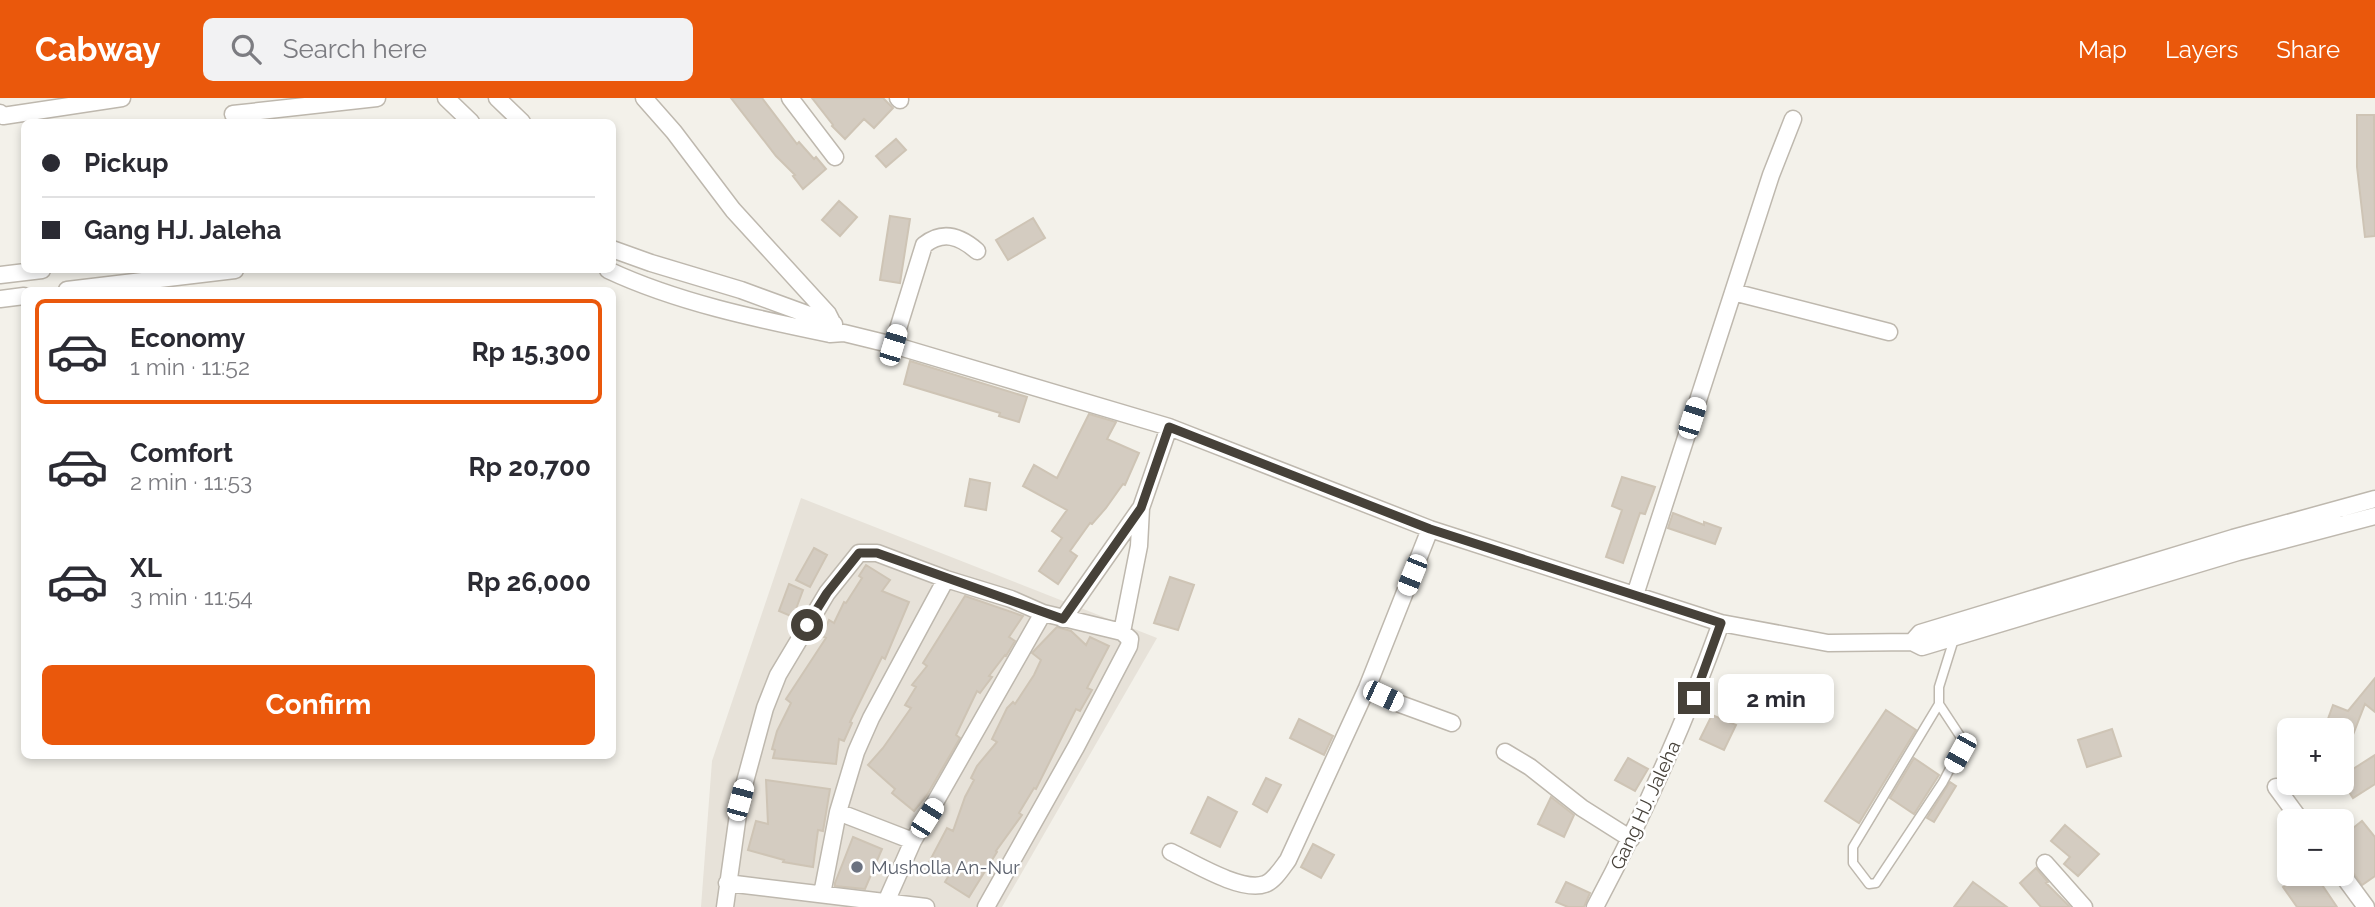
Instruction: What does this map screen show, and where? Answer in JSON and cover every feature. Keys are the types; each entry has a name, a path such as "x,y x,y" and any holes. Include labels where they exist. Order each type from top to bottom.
{"street":[{"path":"0,113 3,116 122,98"},
{"path":"233,114 377,98"},
{"path":"446,98 468,119"},
{"path":"497,98 519,119"},
{"path":"644,98 674,132 733,209 828,314 835,330"},
{"path":"790,98 835,157"},
{"path":"1635,595 1771,175 1793,119"},
{"path":"893,345 924,245 932,238 952,236 959,237 977,251"},
{"path":"619,251 835,330"},
{"path":"619,251 629,280"},
{"path":"0,275 21,272"},
{"path":"92,287 203,273"},
{"path":"614,273 740,315 835,330 893,345 1169,427 1430,529 1721,623 1828,643 1912,642 1920,633 1953,630 2375,516"},
{"path":"1733,292 1889,332"},
{"path":"0,299 21,296"},
{"path":"1063,619 1141,508 1169,427"},
{"path":"1953,630 2233,538 2375,499"},
{"path":"1122,632 1139,546 1141,508"},
{"path":"1171,852 1222,877 1259,886 1268,884 1288,860 1367,688 1430,529"},
{"path":"725,907 740,800 765,708 778,675 827,593 859,553 867,552 877,553 1063,619 1122,632 1130,639 1129,646 1076,747 986,907"},
{"path":"821,894 838,812 856,752 871,718 946,579"},
{"path":"886,902 913,841 1044,613"},
{"name":"Gang HJ. Jaleha","path":"1595,907 1631,839 1694,698 1721,623"},
{"path":"1367,688 1400,704 1452,723"},
{"path":"1505,752 1530,767 1582,808 1631,839"},
{"path":"2276,788 2292,809"},
{"path":"838,812 913,841"},
{"path":"2045,863 2084,907"},
{"path":"727,883 926,907"},
{"path":"2351,886 2366,907"}],"lane":[{"path":"1939,704 1964,742 1943,782 1876,883 1869,884 1853,863 1853,847 1939,704 1939,687 1953,630"}],"shaded area":[{"path":"801,498 1157,638 1002,907 701,907 712,761"}],"building":[{"path":"731,98 762,98 797,144 799,142 826,169 803,189 793,176 795,175 776,156"},
{"path":"812,98 883,98 893,108 874,128 864,119 845,139"},
{"path":"2357,115 2374,115 2375,236 2365,237 2357,167"},
{"path":"896,139 906,150 886,167 876,156"},
{"path":"839,201 857,217 840,236 822,220"},
{"path":"890,216 910,219 900,283 880,280"},
{"path":"1033,218 1045,238 1008,260 996,240"},
{"path":"910,361 1027,397 1019,422 999,416 1000,413 904,384"},
{"path":"1089,414 1116,422 1107,439 1139,453 1125,485 1123,484 1092,524 1090,523 1070,551 1077,556 1058,584 1039,571 1062,538 1052,531 1067,510 1023,486 1034,465 1057,478"},
{"path":"1622,477 1655,487 1645,514 1640,513 1623,563 1606,557 1622,510 1612,506"},
{"path":"970,479 990,483 986,510 965,506"},
{"path":"1673,513 1704,525 1704,522 1721,528 1715,544 1668,528"},
{"path":"814,548 827,555 810,587 796,580"},
{"path":"866,565 890,580 882,591 909,602 885,659 882,657 850,722 852,723 844,741 839,739 836,764 773,758 775,750 772,749 777,731 791,703 786,699 826,638 822,636 829,620 834,623 844,602 846,603 862,578 859,576"},
{"path":"1170,577 1194,585 1178,630 1154,623"},
{"path":"789,584 803,590 793,617 779,611"},
{"path":"965,596 1023,616 1009,637 1015,641 980,693 977,691 956,735 960,738 927,795 914,811 892,793 895,789 868,765 911,708 905,705 916,687 912,685 927,666 923,663"},
{"path":"1057,627 1071,631 1086,645 1090,637 1109,646 1087,688 1092,690 1080,711 1076,709 1036,789 1034,788 1019,813 1022,815 996,851 969,897 945,882 948,877 927,866 947,828 953,831 974,780 971,778 977,766 997,742 992,739 1007,708 1013,702 1015,704 1034,675 1041,660 1032,653"},
{"path":"2375,678 2375,712 2365,704 2354,732 2354,718 2328,718 2333,705 2348,711"},
{"path":"1886,710 1916,730 1859,823 1825,801"},
{"path":"1712,715 1736,725 1724,750 1700,739"},
{"path":"1299,719 1333,736 1324,755 1290,738"},
{"path":"2112,729 2121,756 2087,767 2078,740"},
{"path":"2375,755 2375,784 2353,798 2351,795 2354,795 2354,768"},
{"path":"1628,758 1648,769 1635,791 1615,780"},
{"path":"1914,758 1939,775 1914,814 1890,798"},
{"path":"1266,778 1281,785 1267,812 1253,804"},
{"path":"766,780 830,789 823,831 818,830 813,867 783,862 784,860 748,850 756,821 768,824"},
{"path":"1950,782 1956,786 1934,822 1927,818"},
{"path":"1208,797 1237,812 1220,847 1191,833"},
{"path":"1551,797 1574,815 1564,837 1538,824"},
{"path":"2362,821 2375,837 2375,876 2362,885 2354,874 2354,827"},
{"path":"2065,825 2099,854 2078,876 2064,864 2070,857 2051,841"},
{"path":"853,837 882,849 865,889 835,886"},
{"path":"1313,844 1334,855 1321,878 1301,867"},
{"path":"2036,868 2048,882 2046,883 2070,907 2041,907 2020,883"},
{"path":"1566,882 1590,893 1584,907 1568,907 1556,902"},
{"path":"1973,882 2007,907 1954,907"},
{"path":"2323,886 2337,907 2297,907 2283,887"}],"place":[{"name":"Musholla An-Nur","path":"857,867"}],"route":[{"path":"807,625 827,593 859,553 867,552 877,553 1063,619 1141,508 1169,427 1430,529 1721,623 1694,698"}]}
